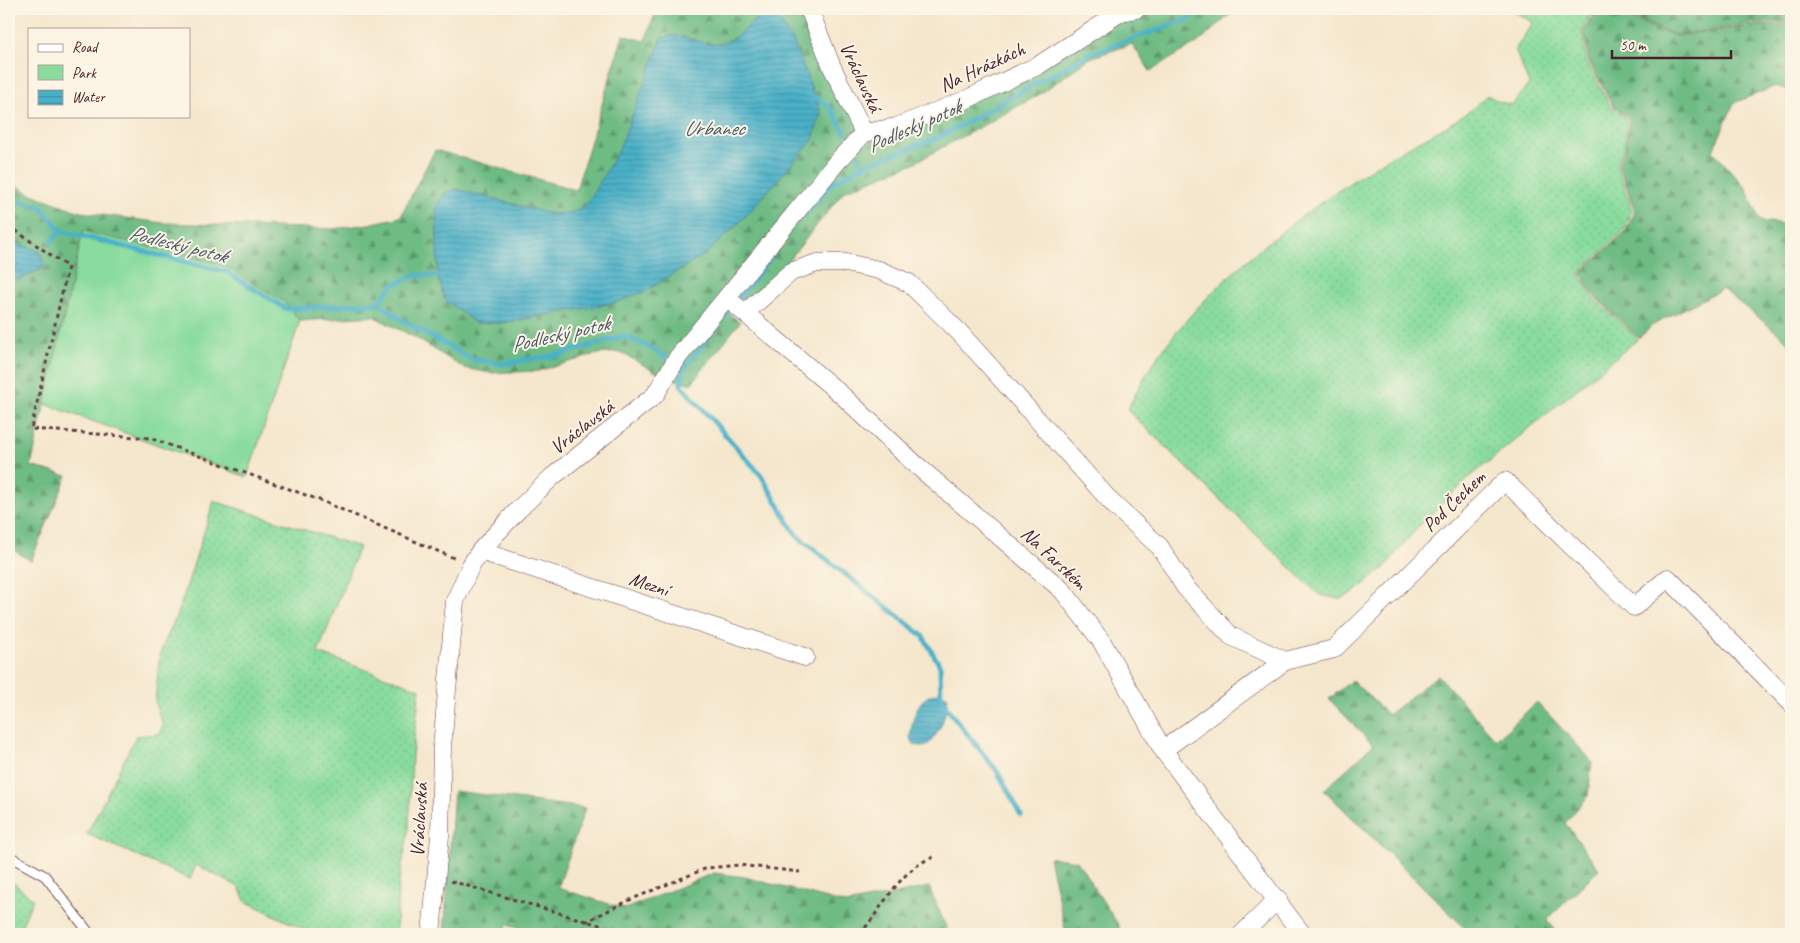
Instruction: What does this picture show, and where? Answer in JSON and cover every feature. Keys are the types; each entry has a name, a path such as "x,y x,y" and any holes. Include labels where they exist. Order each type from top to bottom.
{"street":[{"name":"Vráclavská","path":"431,934 438,876 443,780 442,747 455,601 476,558 552,477 655,394 674,362 735,305 836,163 864,133 843,92 809,9"},
{"name":"Na Hrázkách","path":"864,133 896,127 963,101 1039,65 1121,12 1137,9"},
{"path":"735,305 791,272 817,263 846,263 879,270 908,283 960,333 1113,504 1160,548 1185,587 1231,636 1285,661"},
{"name":"Na Farském","path":"735,305 844,397 914,463 1063,591 1102,642 1163,750 1278,899 1302,934"},
{"name":"Pod Čechem","path":"1163,750 1285,661 1334,649 1505,481 1634,607 1668,578 1791,703"},
{"name":"Mezní","path":"476,558 805,657"},
{"path":"1242,934 1278,899"}],"lane":[{"path":"9,856 44,876 90,934"}],"path":[{"path":"9,226 68,267 31,429 150,438 476,558"},
{"path":"860,934 908,872 923,861 934,858"},
{"path":"585,922 632,899 707,868 739,865 800,872"},
{"path":"438,876 585,922 630,934"}],"green space":[{"path":"657,9 681,9 690,14 698,9 808,9 864,133 720,307 740,322 691,384 665,377 620,352 597,354 538,371 490,373 464,368 416,338 373,316 300,321 284,302 115,240 83,231 31,466 67,476 31,561 9,547 9,181 29,193 80,212 163,223 332,229 369,224 400,217 435,150 576,190 623,35 645,41"},
{"path":"1149,9 1237,9 1197,43 1150,71 1132,44 1090,58 1037,96 912,164 844,191 766,289 758,295 746,299 732,295 867,135 899,129 1123,15"},
{"path":"1509,9 1593,9 1582,31 1587,63 1611,107 1624,116 1627,123 1625,146 1617,164 1632,211 1625,229 1579,273 1593,298 1638,339 1470,477 1417,528 1383,569 1353,593 1340,599 1319,595 1127,410 1141,382 1169,342 1194,312 1251,256 1347,185 1379,164 1463,116 1487,95 1500,102 1512,105 1529,84 1515,50 1533,22"},
{"path":"1596,9 1606,9 1676,36 1756,25 1791,24 1791,94 1789,90 1776,86 1734,103 1713,151 1746,188 1760,221 1791,225 1791,346 1778,333 1722,289 1653,325 1639,338 1594,296 1581,273 1626,231 1635,212 1619,164 1626,148 1629,122 1627,116 1613,106 1589,62 1584,31"},
{"path":"1611,9 1791,9 1791,22 1756,23 1676,35"},
{"path":"83,231 223,265 284,302 300,321 247,477 45,404"},
{"path":"214,501 359,547 318,653 420,689 412,755 409,828 398,887 396,934 313,934 245,901 239,887 196,865 190,879 87,834 136,736 159,734 163,725 155,703 160,653 179,610"},
{"path":"1438,675 1496,740 1537,702 1592,761 1588,796 1565,823 1599,869 1547,920 1559,934 1471,934 1324,790 1373,745 1329,699 1352,680 1388,715"},
{"path":"454,791 585,808 558,888 625,909 714,873 745,877 846,904 929,887 949,934 535,934 507,925 504,934 444,934"},
{"path":"1049,857 1077,861 1117,923 1122,934 1066,934"},
{"path":"9,879 33,899 18,934 9,934"}],"water":[{"name":"Urbanec","path":"770,9 793,40 821,113 813,140 745,217 707,253 646,291 615,303 501,323 475,323 445,300 438,277 436,207 444,194 456,189 551,214 571,213 587,204 619,149 662,38 676,36 708,43 723,43 737,35"},
{"path":"9,240 41,252 44,268 9,284"},
{"path":"940,693 948,697 941,725 935,737 925,747 915,745 910,738 917,709 926,698"}],"waterway":[{"name":"Podleský potok","path":"806,213 833,182 863,166 938,138 1089,54 1183,21 1207,9"},
{"name":"Podleský potok","path":"1666,9 1687,12 1697,9"},
{"path":"810,101 815,97 832,110 845,133"},
{"path":"858,157 863,166"},
{"name":"Podleský potok","path":"9,199 40,206 61,231 227,272 286,309 378,303 404,321 471,359 501,364 558,355 624,336 649,347 684,368 771,257"},
{"path":"52,241 61,231"},
{"path":"378,303 393,285 415,275 443,276"},
{"path":"684,368 681,385 761,475 796,535 923,636 940,666 941,701 997,771 1021,815"}]}
